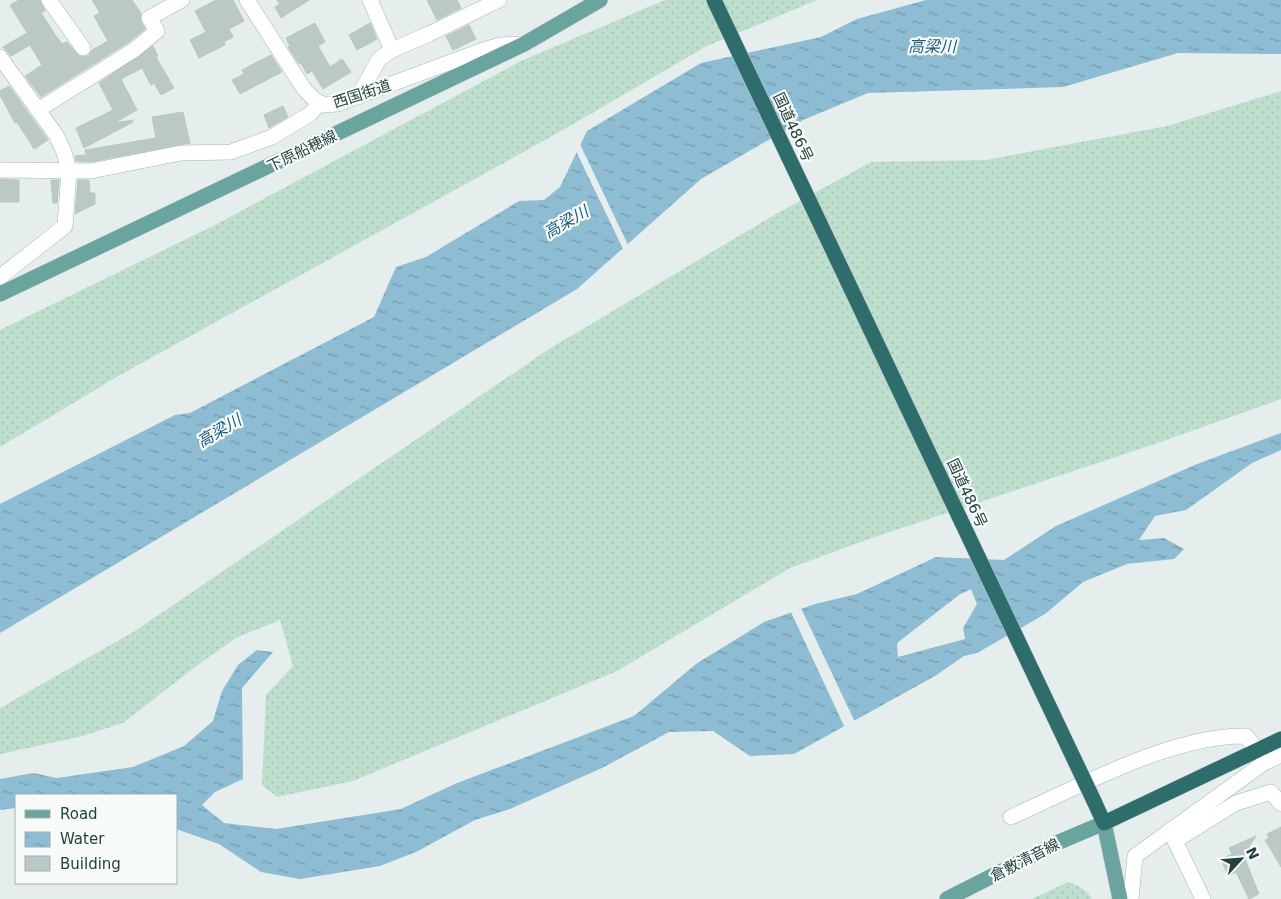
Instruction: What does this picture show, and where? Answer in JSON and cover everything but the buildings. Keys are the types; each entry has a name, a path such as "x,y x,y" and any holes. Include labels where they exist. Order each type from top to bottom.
{"highway":[{"name":"国道486号","path":"714,0 1104,823"},
{"path":"1104,823 1281,738"}],"main road":[{"name":"下原船穂線","path":"0,294 524,44 600,0"},
{"path":"1104,823 1116,870 1120,899"},
{"name":"倉敷清音線","path":"947,899 1059,842 1104,823"}],"street":[{"path":"49,0 83,48"},
{"path":"38,110 134,50 157,31 149,18 182,0"},
{"name":"西国街道","path":"247,0 304,89 324,105 337,104 358,97 486,49 501,45 524,44"},
{"path":"370,0 392,50"},
{"path":"358,97 379,59 392,50 430,34 499,0"},
{"path":"0,57 56,135 69,171 65,226 0,277"},
{"path":"0,170 91,171 181,153 231,152 272,137 310,114 320,103"},
{"path":"1011,817 1154,754 1224,736 1246,736 1257,750"},
{"path":"1172,835 1264,763 1281,755"},
{"path":"1131,899 1135,856 1236,803 1271,792 1281,804"},
{"path":"1172,835 1202,899"}],"green space":[{"path":"665,0 817,0 707,46 556,134 120,375 0,447 0,330 215,225 521,61"},
{"path":"1281,91 1281,399 1155,444 872,538 790,568 617,671 353,781 277,797 262,785 266,695 293,666 280,620 236,638 123,723 79,737 0,754 0,708 135,631 549,349 769,218 871,162 986,160 1167,126"},
{"path":"1068,882 1082,888 1092,899 1032,899"}],"water":[{"name":"高梁川","path":"926,0 1281,0 1281,54 1178,53 1063,87 868,93 803,120 701,179 577,289 0,633 0,504 175,415 190,413 374,317 396,267 426,257 519,201 544,200 560,187 587,131 701,63 821,37 857,19"},
{"path":"1281,433 1281,450 1252,463 1186,510 1155,516 1139,540 1164,538 1184,549 1174,559 1127,564 1083,582 1045,614 977,653 964,656 935,676 794,754 750,756 713,731 669,732 602,768 510,809 475,820 416,852 380,866 300,879 261,872 219,844 178,830 178,794 15,794 15,808 0,810 0,779 33,773 57,778 133,767 184,746 213,721 222,691 238,665 257,650 273,652 242,688 243,779 215,792 202,805 224,823 276,829 401,809 457,783 634,716 696,664 764,622 815,604 857,594 936,557 1004,560 1056,526 1197,464","holes":["971,589 977,604 963,628 965,639 898,657 897,643 959,595"]}],"pier":[{"path":"579,142 629,247 624,251 575,149"},
{"path":"800,606 855,722 845,728 790,610"}]}
